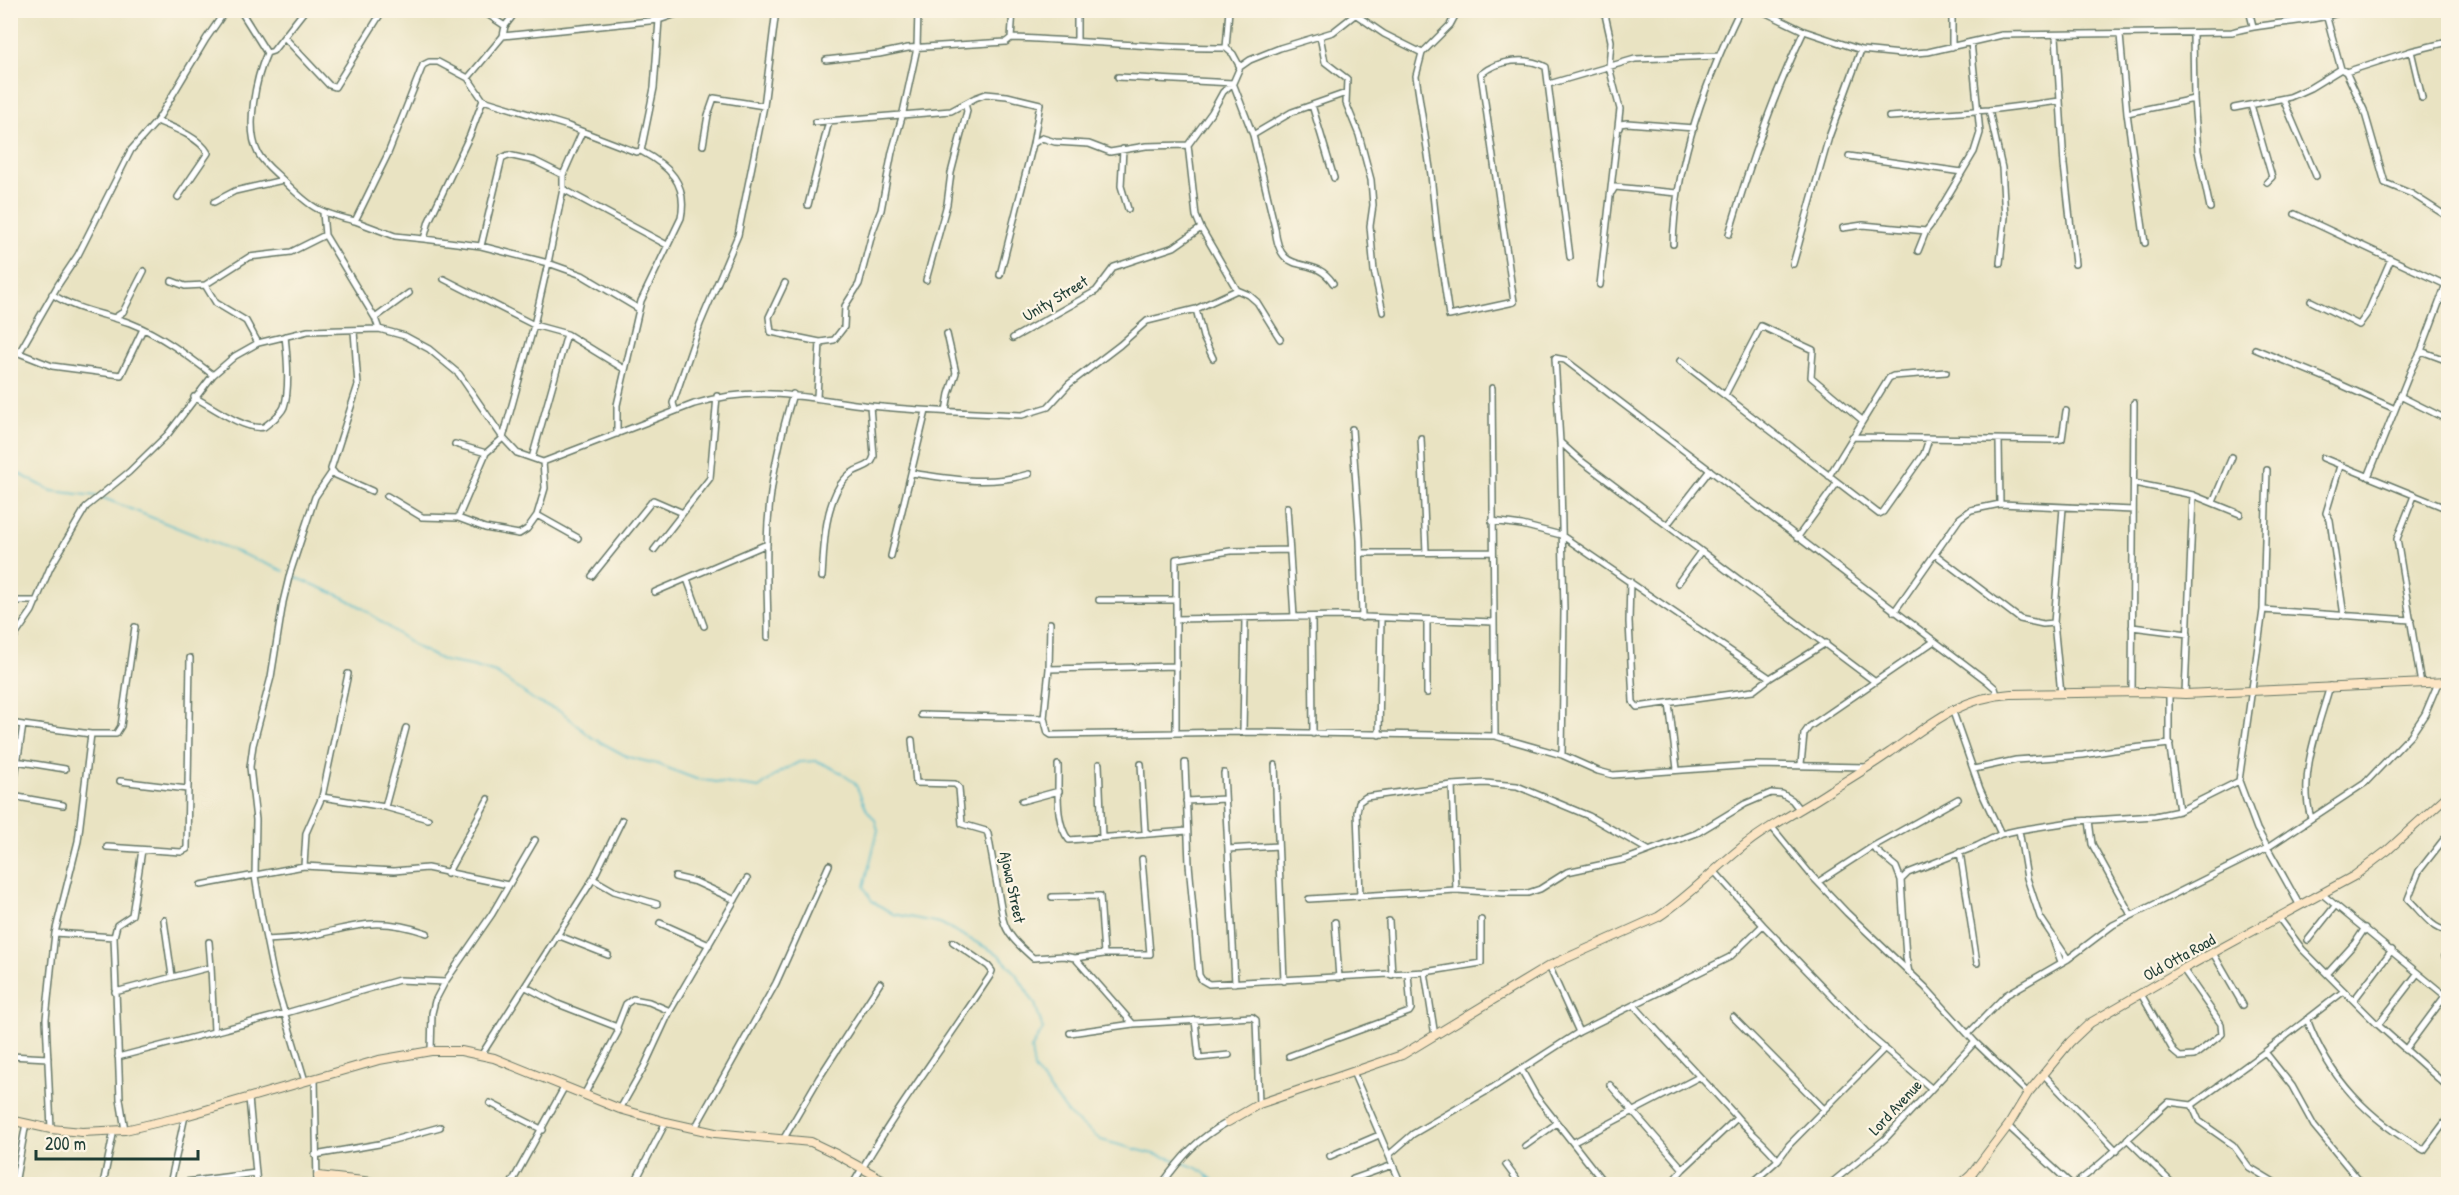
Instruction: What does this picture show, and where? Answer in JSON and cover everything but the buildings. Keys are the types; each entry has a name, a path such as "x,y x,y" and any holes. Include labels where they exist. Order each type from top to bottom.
{"street":[{"path":"143,329 121,375 52,366 19,353 52,294 78,255 131,150 158,121 206,39 226,10"},
{"path":"240,10 267,53"},
{"path":"305,10 285,38 273,51 267,53 255,83 252,121 258,153 305,202 323,213 355,221 395,236 481,246 548,263 582,275 639,309"},
{"path":"285,38 329,85 335,87 383,10"},
{"path":"481,10 505,26"},
{"path":"468,78 503,36 505,26 517,10"},
{"path":"503,36 659,20 688,10"},
{"path":"675,410 673,404 700,324 738,235 764,106 776,10"},
{"path":"785,282 770,317 771,332 820,342 834,340 844,327 845,306 859,284 873,230 881,210 892,152 917,48 918,10"},
{"path":"1011,38 1013,10"},
{"path":"1077,10 1077,40"},
{"path":"1226,48 1229,10"},
{"path":"1280,339 1257,302 1237,290 1201,228 1194,205 1188,145 1212,112 1223,92 1233,83 1240,67 1250,60 1280,48 1333,32 1352,12 1361,10"},
{"path":"1458,10 1450,25 1422,53 1417,67 1416,86 1431,175 1449,316 1514,302 1480,74 1495,64 1531,61 1546,67 1570,257"},
{"path":"1600,285 1620,109 1609,67 1611,41 1604,10"},
{"path":"1673,244 1673,215 1694,128 1718,56 1740,10"},
{"path":"1760,10 1804,32 1862,50 1901,54 1928,52 2002,35 2232,32 2253,26 2327,18 2347,10"},
{"path":"1952,10 1952,46"},
{"path":"2248,10 2253,26"},
{"path":"1352,12 1384,34 1422,53"},
{"path":"2327,18 2343,70 2364,110 2385,183 2412,194 2448,216"},
{"path":"641,151 654,87 659,20"},
{"path":"1729,234 1755,146 1785,70 1804,32"},
{"path":"2193,34 2198,151 2210,208"},
{"path":"2120,35 2127,113 2145,243"},
{"path":"1320,36 1324,62 1347,79 1346,103 1359,135 1371,180 1373,205 1370,226 1373,260 1383,312"},
{"path":"2056,36 2075,264"},
{"path":"826,60 985,41 1006,42 1011,38 1077,40 1184,49 1226,48 1233,54 1240,67"},
{"path":"1918,251 1926,231 1974,152 1980,133 1971,42"},
{"path":"2234,108 2283,99 2310,88 2343,70 2448,42"},
{"path":"1799,243 1793,264 1829,137 1862,50"},
{"path":"2411,51 2422,98"},
{"path":"1549,84 1635,59 1718,56"},
{"path":"355,221 387,156 423,65 438,62 468,78 483,100 636,152 641,151 664,166 678,181 682,194 681,218 639,309 617,405 617,434"},
{"path":"1118,77 1233,83"},
{"path":"1233,83 1253,135 1280,252 1291,263 1319,269 1326,273 1333,283"},
{"path":"1253,135 1292,112 1346,93"},
{"path":"815,122 902,117 951,111 975,98 994,94 1037,102 1041,108 1000,275"},
{"path":"703,145 708,115 714,98 764,106"},
{"path":"2127,113 2194,99"},
{"path":"2283,99 2316,176"},
{"path":"424,239 429,221 470,135 483,100"},
{"path":"1889,117 1989,110 2060,101"},
{"path":"926,279 947,204 951,173 967,111 965,104"},
{"path":"1312,105 1334,178"},
{"path":"2251,105 2272,177 2267,182"},
{"path":"1989,110 2002,168 2005,218 2000,263"},
{"path":"808,205 829,120"},
{"path":"158,121 184,133 205,148 208,153 178,197"},
{"path":"1618,131 1620,124 1628,123 1694,128"},
{"path":"459,518 486,453 503,438 534,325 563,189 563,176 582,132"},
{"path":"1033,144 1042,138 1055,142 1089,144 1110,152 1146,146 1188,145"},
{"path":"1123,149 1121,186 1128,209"},
{"path":"481,246 502,158 508,155 535,161 563,176"},
{"path":"1849,156 1962,172"},
{"path":"214,202 235,191 283,180"},
{"path":"1611,194 1615,187 1677,193"},
{"path":"563,189 667,245"},
{"path":"323,213 325,235 375,318 379,329"},
{"path":"2295,214 2446,285"},
{"path":"1843,228 1863,225 1926,231"},
{"name":"Unity Street","path":"1013,338 1096,291 1114,267 1174,247 1201,228"},
{"path":"172,281 185,286 205,285 249,258 291,252 325,235"},
{"path":"2311,301 2359,325 2367,314 2391,259"},
{"path":"114,318 123,312 144,271"},
{"path":"444,279 534,325 567,334 624,369"},
{"path":"2368,477 2400,396 2421,351 2448,279"},
{"path":"205,285 216,303 249,324 258,343"},
{"path":"10,643 37,601 50,568 89,504 129,472 168,434 213,375 235,356 258,343 308,331 379,329 405,336 429,349 459,374 503,438 517,453 543,462 675,410 717,396 742,393 793,394 870,406 926,411 1022,415 1034,413 1048,407 1069,384 1147,321 1196,309 1237,290"},
{"path":"375,318 409,293"},
{"path":"52,294 72,305 143,329 181,349 213,375"},
{"path":"1196,309 1203,336 1213,358"},
{"path":"1725,395 1761,326 1813,350 1811,378 1862,420"},
{"path":"304,1081 274,978 255,876 256,820 250,778 251,756 271,677 290,573 315,497 332,472 331,465 358,385 354,331"},
{"path":"532,458 567,334"},
{"path":"946,411 948,394 956,373 947,334"},
{"path":"194,397 242,423 255,428 264,427 284,408 287,368 285,336"},
{"path":"817,397 820,342"},
{"path":"2254,349 2395,409"},
{"path":"2421,351 2448,361"},
{"path":"1562,755 1564,610 1560,442 1555,358 1565,360 1710,470 1995,688 1997,695"},
{"path":"1680,361 1879,514 1883,512 1924,454 1929,439"},
{"path":"1829,476 1887,381 1893,376 1946,372"},
{"path":"1492,388 1496,736"},
{"path":"768,637 766,544 770,498 780,437 793,394"},
{"path":"654,550 710,478 717,396"},
{"path":"2400,396 2448,420"},
{"path":"2132,693 2134,404"},
{"path":"822,577 825,541 837,493 841,484 853,472 872,462 870,406"},
{"path":"891,556 926,411"},
{"path":"1852,437 1999,441 2062,439 2066,411"},
{"path":"1352,429 1362,618"},
{"path":"1421,438 1426,552"},
{"path":"1999,441 2000,504"},
{"path":"1560,442 1580,460 1874,681"},
{"path":"454,444 486,453"},
{"path":"2213,502 2232,458"},
{"path":"2323,458 2448,509"},
{"path":"387,496 422,517 459,518 485,528 519,534 527,529 537,515 545,488 543,462"},
{"path":"2340,466 2326,513 2330,520 2344,616"},
{"path":"1667,525 1710,470"},
{"path":"2267,470 2263,610 2239,781 2257,829 2300,906"},
{"path":"332,472 372,491"},
{"path":"911,473 987,482 1009,480 1029,474"},
{"path":"1797,538 1837,483"},
{"path":"2134,483 2193,495 2240,514"},
{"path":"2185,694 2193,495"},
{"path":"2414,496 2397,539 2421,684"},
{"path":"592,576 652,500 683,513"},
{"path":"1894,612 1965,513 1980,507 2000,504 2133,510"},
{"path":"1287,507 1294,617"},
{"path":"2061,694 2054,623 2063,508"},
{"path":"537,515 578,538"},
{"path":"1492,521 1522,525 1561,535 1770,678"},
{"path":"655,592 766,544"},
{"path":"1176,734 1176,559 1231,551 1289,549"},
{"path":"1678,583 1701,551"},
{"path":"1360,553 1493,552"},
{"path":"1936,555 2020,619 2043,624 2054,623"},
{"path":"687,579 704,626"},
{"path":"1630,581 1629,622 1633,702 1637,707 1753,691 1826,643"},
{"path":"1099,600 1175,600"},
{"path":"10,601 37,601"},
{"path":"2263,610 2412,620"},
{"path":"1176,619 1312,617 1493,622"},
{"path":"1312,617 1313,734"},
{"path":"1243,732 1245,619"},
{"path":"1379,735 1381,619"},
{"path":"1427,620 1427,693"},
{"path":"1050,623 1049,669 1044,718 1048,733 1051,735 1243,732 1496,736 1562,755 1613,775 1677,769 1801,764 1867,767"},
{"path":"10,723 91,734 116,734 121,726 135,627"},
{"path":"2132,627 2188,634"},
{"path":"1801,764 1804,734 1809,727 1933,642"},
{"path":"107,847 181,852 187,849 190,658"},
{"path":"1049,669 1176,666"},
{"path":"304,866 307,829 322,797 348,674"},
{"path":"1162,1185 1188,1149 1209,1132 1258,1104 1402,1055 1549,966 1658,917 1715,872 1744,845 1867,767 1929,722 1952,709 1997,695 2252,693 2330,686 2448,682"},
{"path":"1968,1034 2006,995 2068,958 2132,915 2267,848 2365,783 2411,735 2425,714 2438,683"},
{"path":"2311,818 2308,808 2308,770 2330,686"},
{"path":"2169,693 2170,744 2179,811"},
{"path":"1669,703 1677,769"},
{"path":"1952,709 1980,789 2001,834"},
{"path":"921,716 1044,718"},
{"path":"23,725 13,761 12,796 63,805"},
{"path":"385,807 406,728"},
{"path":"51,1129 46,1019 55,933 78,841 91,734"},
{"name":"Ajowa Street","path":"912,740 916,783 955,784 959,788 962,824 986,831 988,834 1002,919 1014,941 1033,958 1064,956 1075,958"},
{"path":"1974,769 2016,760 2083,755 2170,744"},
{"path":"13,761 65,769"},
{"path":"1100,764 1102,837"},
{"path":"1141,764 1143,824 1145,831 1149,834"},
{"path":"1185,764 1187,831 1198,975 1209,984 1408,974 1481,963 1481,920"},
{"path":"1058,765 1060,818 1064,834 1069,840 1187,831"},
{"path":"1275,765 1284,981"},
{"path":"1224,774 1235,983"},
{"path":"120,781 187,789"},
{"path":"1901,880 1908,873 2001,834 2089,820 2155,816 2179,811 2239,781"},
{"path":"1360,896 1357,812 1359,802 1366,797 1452,785 1485,783 1517,786 1589,816 1648,850"},
{"path":"1452,785 1456,890"},
{"path":"1022,801 1059,791"},
{"path":"1309,898 1456,890 1528,893 1540,889 1567,872 1627,859 1697,833 1746,804 1771,793 1782,794 1792,800 1799,809"},
{"name":"Old Otta Road","path":"1961,1185 2008,1126 2028,1093 2070,1042 2090,1023 2183,969 2354,876 2388,850 2448,795"},
{"path":"12,827 16,797"},
{"path":"322,797 385,807 428,819"},
{"path":"447,874 488,799"},
{"path":"1186,801 1225,799"},
{"path":"1818,882 1958,799"},
{"path":"482,1054 593,879 622,820"},
{"path":"2089,820 2092,844 2132,915"},
{"path":"1771,826 1818,882 1865,932 1909,972 1975,1042 2028,1093"},
{"path":"2019,830 2027,878 2040,917 2068,958"},
{"path":"2448,834 2419,871 2408,899 2429,921 2448,931"},
{"path":"431,1052 432,1013 435,1001 445,982 492,914 535,840"},
{"path":"1228,849 1278,846"},
{"path":"1872,848 1896,867 1908,873"},
{"path":"125,1130 120,1099 114,937 117,925 132,915 142,850"},
{"path":"1959,852 1977,963"},
{"path":"1075,958 1104,954 1150,954 1142,859"},
{"path":"694,1128 776,983 829,865"},
{"path":"201,885 304,866 394,871 427,868 508,885"},
{"path":"1896,867 1901,880 1909,972"},
{"path":"1715,872 1869,1036 1931,1088"},
{"path":"675,877 696,882 735,900"},
{"path":"593,879 614,891 657,904"},
{"path":"620,1108 645,1065 670,1011 747,879"},
{"path":"2322,894 2447,997 2405,1050"},
{"path":"1052,897 1100,896 1104,954"},
{"path":"2308,940 2335,906"},
{"path":"2279,918 2302,949 2378,1025 2448,1087"},
{"path":"164,920 172,976"},
{"path":"1389,921 1392,975"},
{"path":"1335,922 1339,978"},
{"path":"267,940 310,936 343,927 372,923 403,925 427,933"},
{"path":"660,923 708,945"},
{"path":"1390,1154 1413,1134 1454,1112 1579,1032 1730,957 1763,925"},
{"path":"2327,974 2355,943 2365,928"},
{"path":"55,933 114,937"},
{"path":"2050,933 2061,962"},
{"path":"557,935 608,955"},
{"path":"209,942 214,1031"},
{"path":"853,1185 931,1060 951,1035 990,976 992,971 988,966 953,942"},
{"path":"2445,956 2448,948"},
{"path":"2354,1000 2392,950"},
{"path":"2213,953 2243,1005"},
{"path":"1075,958 1133,1024"},
{"path":"1549,966 1579,1032"},
{"path":"115,992 211,967"},
{"path":"2141,994 2174,1052 2180,1057 2194,1056 2222,1034 2221,1024 2183,969"},
{"path":"1425,972 1435,1036"},
{"path":"1289,1056 1409,1012 1411,1008 1408,974"},
{"path":"2378,1025 2417,974"},
{"path":"118,1057 286,1013 399,980 445,982"},
{"path":"784,1138 819,1078 880,983"},
{"path":"526,987 558,1004 617,1027"},
{"path":"2008,1126 2073,1185 2117,1151 2168,1102 2192,1105 2265,1053 2344,991"},
{"path":"584,1095 618,1032 617,1027 626,1004 633,999 649,1002 670,1011"},
{"path":"1634,1005 1737,1118 1763,1140 1778,1160"},
{"path":"1070,1033 1133,1024 1246,1017 1256,1020 1258,1104"},
{"path":"1733,1017 1824,1109"},
{"path":"2307,1018 2314,1038 2339,1081 2373,1116 2424,1150 2448,1118"},
{"path":"1195,1020 1198,1058 1229,1054"},
{"name":"Lord Avenue","path":"1830,1185 1885,1139 1975,1042"},
{"path":"1751,1185 1778,1160 1789,1145 1885,1048"},
{"path":"10,1120 51,1129 82,1132 125,1130 184,1116 380,1060 431,1052 461,1051 482,1054 584,1095 666,1122 735,1136 784,1138 811,1142 891,1185"},
{"path":"2265,1053 2292,1086 2314,1126 2362,1185"},
{"path":"10,1056 48,1058"},
{"path":"1521,1069 1536,1096 1574,1142 1605,1185"},
{"path":"1353,1072 1379,1136 1390,1154 1401,1185"},
{"path":"2044,1075 2117,1151"},
{"path":"1574,1142 1698,1077"},
{"path":"315,1078 317,1180 392,1185"},
{"path":"1610,1085 1683,1169"},
{"path":"512,1185 565,1086"},
{"path":"249,1098 257,1185"},
{"path":"490,1103 543,1130"},
{"path":"2192,1105 2199,1120 2233,1145 2249,1167 2277,1185"},
{"path":"184,1116 170,1184 256,1173"},
{"path":"1670,1185 1683,1169 1737,1118"},
{"path":"634,1185 666,1122"},
{"path":"15,1185 26,1123"},
{"path":"1525,1146 1557,1123"},
{"path":"315,1155 379,1144 440,1127"},
{"path":"103,1185 114,1130"},
{"path":"1330,1156 1379,1136"},
{"path":"2127,1139 2173,1185"},
{"path":"1353,1179 1393,1165"},
{"path":"1506,1165 1520,1185"},
{"path":"1971,1175 1977,1185"}],"waterway":[{"path":"10,469 52,491 97,496"},
{"path":"101,497 284,571"},
{"path":"295,577 361,607 416,647 444,661 496,673 537,702 562,712 591,737 628,757 657,764 696,779 759,788 780,772 799,762 817,761 838,771 855,783 878,830 864,887 872,901 893,914 940,923 998,954 1014,971 1035,1004 1043,1029 1031,1049 1034,1069 1071,1117 1101,1140 1176,1160"},
{"path":"1181,1162 1199,1169 1218,1184"}]}
